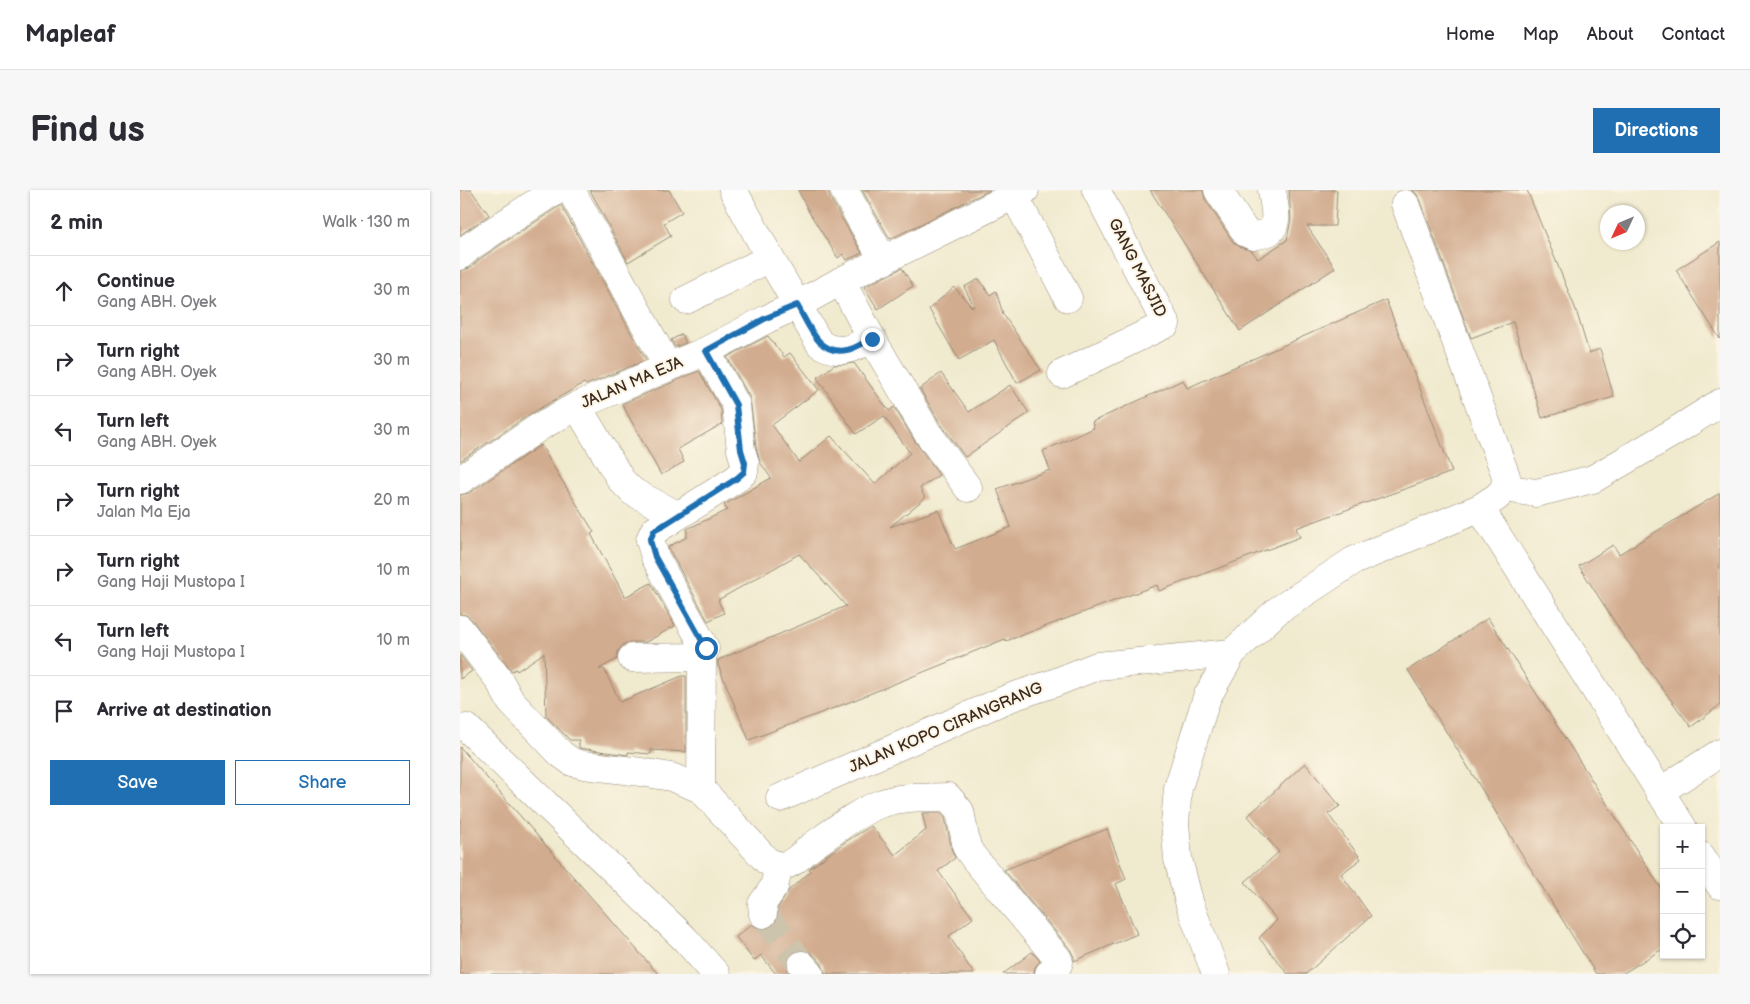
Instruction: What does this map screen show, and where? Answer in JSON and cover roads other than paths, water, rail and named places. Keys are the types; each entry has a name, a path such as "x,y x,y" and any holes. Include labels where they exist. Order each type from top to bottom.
{"street":[{"path":"460,256 471,246 555,190"},
{"path":"571,190 668,367"},
{"path":"733,190 820,344 830,350 848,350 872,339"},
{"path":"844,190 884,261"},
{"name":"GANG MASJID","path":"1062,374 1166,324 1096,190"},
{"path":"1218,190 1246,232 1253,236 1269,231 1273,226 1275,220 1272,190"},
{"path":"1020,192 1068,298"},
{"name":"JALAN MA EJA","path":"460,480 541,426 577,406 706,351 766,318 797,305 841,281 1020,192"},
{"path":"1216,974 1190,905 1178,859 1174,823 1178,788 1207,697 1232,653 1276,611 1353,560 1480,508 1497,497 1505,488 1506,476 1405,204"},
{"path":"686,300 770,258"},
{"path":"841,281 872,339 927,432 968,488"},
{"path":"701,789 704,653 655,557 650,540 654,531 744,472 745,463 741,450 736,405 706,351"},
{"path":"1505,488 1536,493 1593,479 1720,403"},
{"path":"577,406 621,480 633,492 677,516"},
{"path":"1480,508 1680,824"},
{"path":"460,629 499,680 511,702 561,754 572,762 671,777 701,789 773,864 774,887 762,904 763,914"},
{"path":"632,658 704,653"},
{"name":"JALAN KOPO CIRANGRANG","path":"780,798 1009,698 1097,666 1232,653"},
{"path":"467,728 685,939 716,974"},
{"path":"1659,792 1720,753"},
{"path":"773,864 787,864 798,859 830,834 872,807 884,802 898,799 948,797 960,811 967,848 1058,959 1058,965 1049,974"},
{"path":"1705,862 1720,885"}],"tunnel":[{"path":"763,914 802,965"}]}
